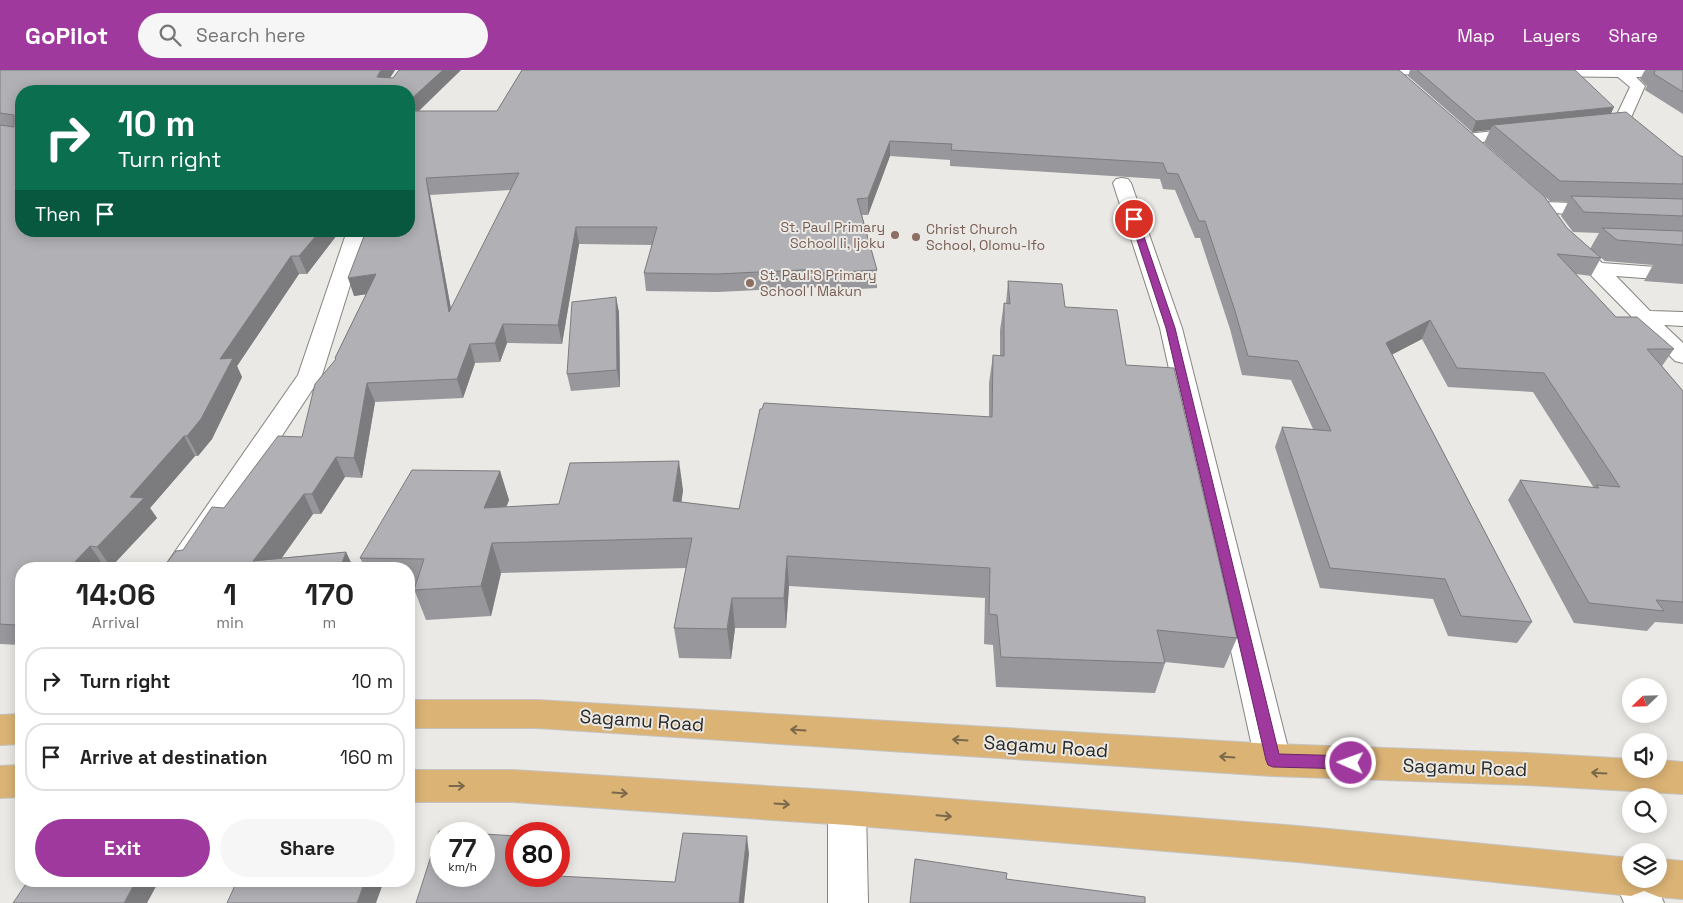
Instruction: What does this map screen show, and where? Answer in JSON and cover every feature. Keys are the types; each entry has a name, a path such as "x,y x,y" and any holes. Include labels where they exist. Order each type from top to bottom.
{"highway":[{"name":"Sagamu Road","path":"415,714 537,714 1273,760 1527,769 1683,778"},
{"path":"0,730 15,729"},
{"path":"0,782 15,781"},
{"path":"415,786 513,786 847,808 1298,844 1622,877"},
{"path":"1667,879 1683,880"}],"street":[{"path":"1382,70 1452,70"},
{"path":"1390,70 1411,89"},
{"path":"1526,72 1683,73"},
{"path":"1621,123 1638,86 1623,74"},
{"path":"1602,125 1621,123 1675,169 1683,173"},
{"path":"1487,158 1459,133 1544,131"},
{"path":"1122,183 1171,328 1273,760"},
{"path":"1529,195 1544,208 1560,232 1598,269 1641,316 1683,356"},
{"path":"1544,208 1623,210"},
{"path":"1560,232 1595,241"},
{"path":"183,562 310,375 355,237"},
{"path":"1598,269 1683,275"},
{"path":"1641,316 1683,319"},
{"path":"847,808 848,903"},
{"path":"1637,888 1644,903"}],"building":[{"path":"0,70 381,70 377,77 393,78 399,70 443,70 415,96 415,85 15,85 15,237 315,237 299,256 291,256 220,359 233,358 201,419 130,497 144,498 97,547 90,546 75,562 15,562 14,625 0,624 0,125 14,127 14,115 0,113"},
{"path":"522,70 1399,70 1544,196 1567,228 1601,258 1557,254 1616,317 1637,317 1674,349 1647,349 1683,391 1683,602 1656,600 1664,611 1589,603 1520,480 1599,488 1596,485 1620,487 1544,373 1457,368 1430,320 1386,343 1532,622 1461,616 1445,579 1330,568 1282,427 1331,431 1298,361 1248,356 1205,221 1199,221 1178,174 1167,173 1163,163 951,150 952,144 890,141 868,198 857,199 877,270 823,273 822,269 717,274 644,273 657,227 576,227 558,325 503,324 495,343 470,344 457,379 367,383 354,458 336,457 312,494 304,494 253,561 346,552 342,562 167,562 176,551 183,550 212,507 224,508 278,436 302,437 315,384 336,359 376,274 348,278 364,237 415,237 415,111 497,111","holes":["519,173 449,312 426,178"]},
{"path":"1417,70 1575,70 1614,107 1476,121"},
{"path":"1655,70 1683,70 1683,92 1654,74"},
{"path":"1626,112 1683,157 1683,184 1560,181 1493,125"},
{"path":"1571,196 1683,199 1683,216 1584,212"},
{"path":"1602,228 1683,231 1683,245 1617,240"},
{"path":"1008,281 1062,284 1065,307 1117,310 1126,365 1174,368 1237,638 1157,630 1165,663 1001,657 997,615 989,614 990,568 787,556 784,598 732,598 727,629 674,628 692,538 492,543 481,586 415,590 424,559 360,558 412,470 500,471 484,508 559,504 570,463 679,461 673,501 739,509 760,409 762,409 764,403 992,417 993,355 1004,356 1004,303 1010,304"},
{"path":"616,297 617,370 567,374 572,302"},
{"path":"683,833 747,836 739,903 416,903 430,859 430,887 495,887 495,835 505,835 505,887 570,887 570,877 675,882"},
{"path":"915,859 1007,873 1006,879 1145,897 1145,903 910,903"},
{"path":"24,887 133,887 124,903 13,903"},
{"path":"234,887 363,887 357,903 227,903"}],"place":[{"name":"St. Paul Primary School Ii, Ijoku","path":"895,235"},
{"name":"Christ Church School, Olomu-Ifo","path":"916,237"},
{"name":"St. Paul'S Primary School I Makun","path":"750,283"}],"route":[{"path":"1134,219 1171,328 1273,760 1351,763"}]}
